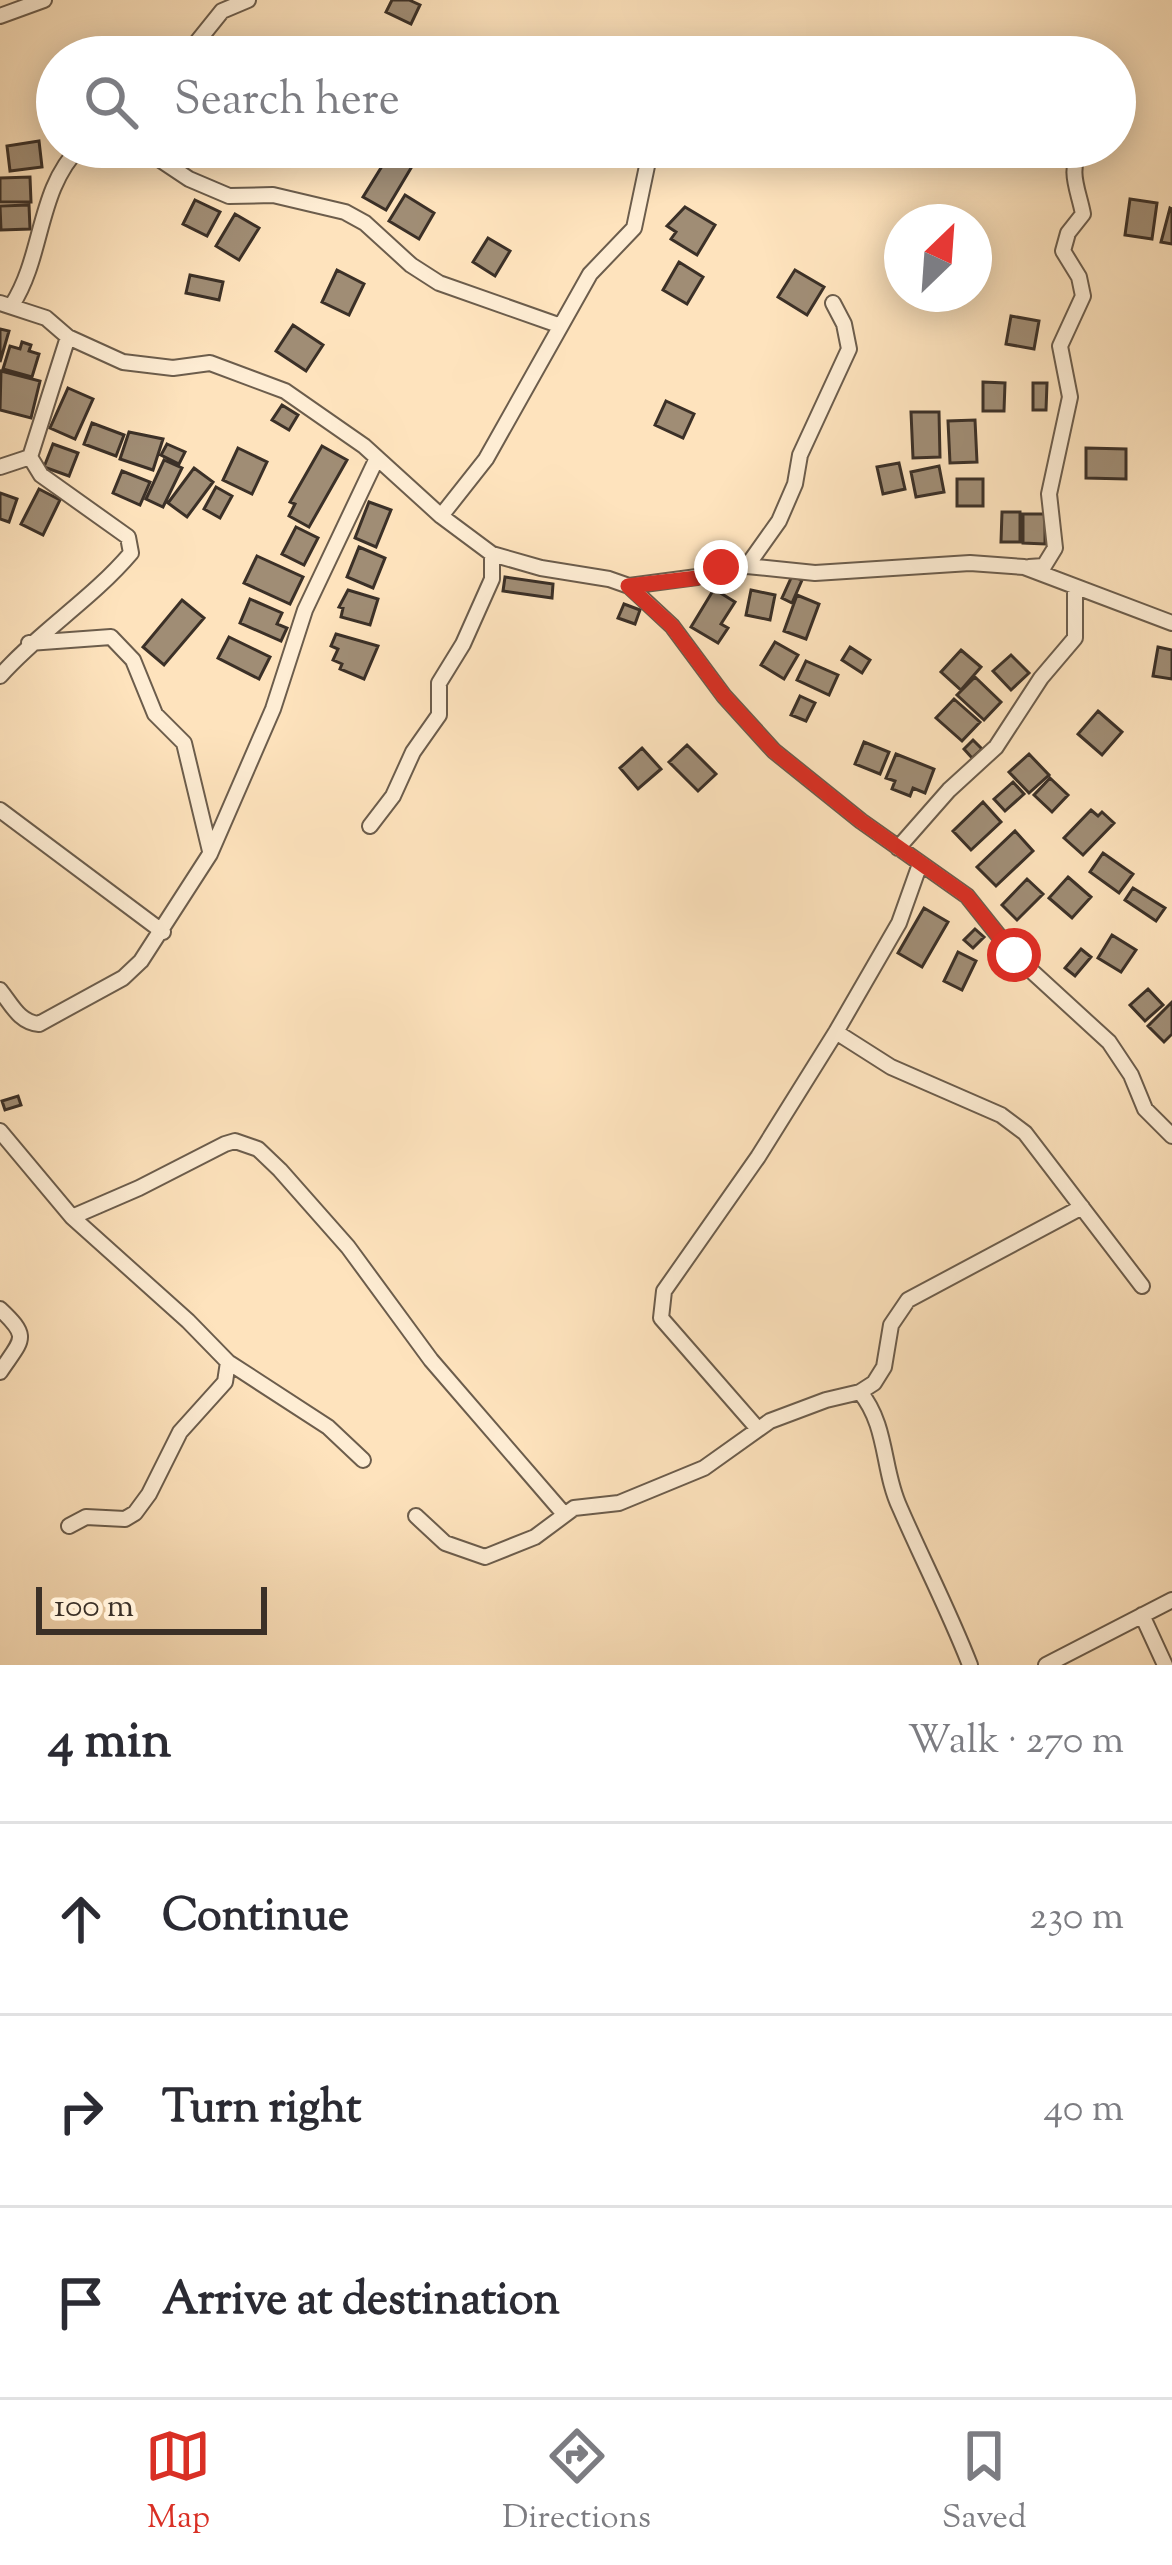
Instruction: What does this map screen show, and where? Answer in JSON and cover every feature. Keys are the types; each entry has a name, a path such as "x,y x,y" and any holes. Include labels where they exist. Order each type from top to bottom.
{"street":[{"path":"0,16 44,0"},
{"path":"197,36 216,6 248,0"},
{"path":"67,168 48,197 29,279 6,304 46,318 68,337 141,367 210,363 285,391 377,458 492,554 628,586 697,578 721,567 815,572 970,562 1044,566 1055,548 1049,494 1070,398 1060,346 1083,296 1079,277 1063,251 1068,232 1083,214 1073,168"},
{"path":"173,168 229,196 273,195 344,212 439,283 561,326"},
{"path":"441,516 486,459 590,274 634,229 647,168"},
{"path":"747,566 779,521 795,484 800,455 849,350 844,324 833,303"},
{"path":"0,676 29,643 96,589 131,553 128,537 41,475 30,457 68,337"},
{"path":"0,467 30,457"},
{"path":"0,990 19,1016 39,1024 123,978 163,932 210,854 272,709 305,610 377,458"},
{"path":"370,826 439,716 439,682 463,644 492,579 492,554"},
{"path":"1024,567 1172,623"},
{"path":"628,586 672,626 724,696 774,751 967,896 1014,955 1109,1042 1131,1075 1145,1109 1172,1136"},
{"path":"898,848 949,790 996,748 1041,678 1075,638 1075,589"},
{"path":"29,643 111,637 124,648 155,714 184,742 210,854"},
{"path":"0,810 163,932"},
{"path":"758,1429 661,1318 664,1291 758,1157 836,1033 899,923 920,864"},
{"path":"836,1033 918,1081 1011,1121 1142,1286"},
{"path":"0,1131 72,1217 228,1362 328,1427 363,1460"},
{"path":"72,1217 225,1144 235,1141 258,1149 348,1247 416,1342 565,1514"},
{"path":"416,1516 445,1543 485,1557 535,1537 574,1508 620,1502 704,1468 758,1429 874,1383 884,1367 891,1324 908,1300 1082,1207"},
{"path":"0,1309 20,1331 0,1372"},
{"path":"69,1526 86,1517 114,1520 135,1513 180,1432 225,1382 228,1362"},
{"path":"860,1392 881,1433 897,1504 970,1665"},
{"path":"1046,1665 1172,1600"},
{"path":"1142,1616 1166,1665"}],"building":[{"path":"392,0 420,5 411,24 386,12"},
{"path":"36,141 36,168 10,171 7,146"},
{"path":"381,168 411,168 386,210 363,197"},
{"path":"30,177 31,202 0,202 0,178"},
{"path":"405,195 434,213 419,239 389,221"},
{"path":"1130,199 1157,203 1152,239 1125,235"},
{"path":"195,200 220,212 207,236 183,224"},
{"path":"29,205 30,229 1,230 0,206"},
{"path":"685,207 715,225 697,255 671,239 676,232 667,226"},
{"path":"1172,209 1172,244 1161,242"},
{"path":"235,214 259,228 239,260 216,246"},
{"path":"488,238 510,251 495,276 473,262"},
{"path":"679,262 703,277 687,304 663,290"},
{"path":"337,270 364,284 349,315 322,302"},
{"path":"795,270 824,287 807,315 778,297"},
{"path":"190,275 223,282 219,300 186,293"},
{"path":"1011,316 1039,321 1034,349 1006,344"},
{"path":"293,325 323,345 306,371 276,351"},
{"path":"0,329 9,331 0,362"},
{"path":"22,342 39,354 32,377 3,369 10,346 20,349"},
{"path":"1,371 40,381 31,418 0,410"},
{"path":"983,382 1005,383 1004,411 983,411"},
{"path":"1033,383 1047,383 1046,410 1033,410"},
{"path":"68,388 93,399 75,439 50,428"},
{"path":"666,401 694,414 683,438 655,425"},
{"path":"282,405 298,415 289,430 272,420"},
{"path":"911,412 939,412 940,457 913,458"},
{"path":"975,420 977,462 950,463 948,421"},
{"path":"92,423 124,435 116,456 84,444"},
{"path":"129,432 163,439 153,470 120,459"},
{"path":"53,444 78,453 69,476 44,467"},
{"path":"167,444 185,452 179,464 161,455"},
{"path":"322,446 347,460 309,527 289,516 295,504 290,502"},
{"path":"238,448 267,462 252,494 223,480"},
{"path":"1086,448 1126,449 1126,479 1086,478"},
{"path":"164,460 182,468 163,507 146,499"},
{"path":"899,463 905,489 883,494 877,467"},
{"path":"939,466 944,492 916,497 911,472"},
{"path":"194,468 213,482 187,517 168,503"},
{"path":"122,471 150,482 140,505 113,493"},
{"path":"957,479 983,479 983,506 957,506"},
{"path":"216,487 232,496 220,518 204,509"},
{"path":"39,489 60,500 43,535 21,524"},
{"path":"0,493 17,499 9,522 0,519"},
{"path":"369,502 391,510 376,547 355,538"},
{"path":"1002,512 1020,512 1020,542 1001,542"},
{"path":"1023,514 1045,514 1045,544 1023,543"},
{"path":"296,527 318,538 304,565 282,554"},
{"path":"359,547 385,558 373,588 347,577"},
{"path":"257,556 303,577 290,604 244,583"},
{"path":"792,576 802,580 792,603 782,598"},
{"path":"505,577 553,584 552,598 503,591"},
{"path":"714,589 735,602 721,624 728,628 718,643 691,627"},
{"path":"348,590 378,599 370,625 341,617 343,608 339,607"},
{"path":"751,590 775,595 770,620 746,615"},
{"path":"797,595 819,604 806,639 784,631"},
{"path":"250,599 282,613 277,624 287,628 281,641 240,623"},
{"path":"182,600 204,618 164,665 143,647"},
{"path":"624,604 640,610 635,624 618,618"},
{"path":"336,634 378,646 364,679 340,669 342,664 333,660 338,649 331,646"},
{"path":"229,637 270,657 259,679 218,658"},
{"path":"775,642 798,655 784,679 761,665"},
{"path":"850,647 870,660 862,673 842,660"},
{"path":"1158,647 1172,650 1172,679 1153,676"},
{"path":"961,650 981,667 961,690 941,672"},
{"path":"1011,655 1029,673 1011,690 993,671"},
{"path":"806,661 838,675 829,695 797,680"},
{"path":"975,677 1001,702 984,720 957,695"},
{"path":"800,696 815,703 806,721 791,715"},
{"path":"954,699 980,722 962,741 936,718"},
{"path":"1098,711 1122,732 1102,755 1078,734"},
{"path":"973,740 982,749 972,758 964,749"},
{"path":"864,742 889,752 880,774 855,764"},
{"path":"687,745 716,774 698,791 669,762"},
{"path":"642,748 661,769 638,789 620,768"},
{"path":"896,754 934,769 925,793 913,788 910,796 892,789 895,781 886,778"},
{"path":"1029,754 1049,775 1029,793 1009,772"},
{"path":"1050,778 1068,795 1052,812 1034,795"},
{"path":"1013,782 1024,794 1005,811 994,799"},
{"path":"983,802 1001,822 971,850 953,831"},
{"path":"1091,810 1098,816 1102,812 1114,823 1083,855 1064,838"},
{"path":"1015,831 1033,851 996,886 977,867"},
{"path":"1103,853 1133,874 1119,893 1090,872"},
{"path":"1068,877 1091,897 1072,918 1049,898"},
{"path":"1027,879 1043,894 1017,920 1002,905"},
{"path":"1133,888 1165,908 1156,921 1125,900"},
{"path":"924,908 948,922 922,967 898,953"},
{"path":"975,929 984,937 973,948 964,940"},
{"path":"1112,935 1136,950 1121,972 1098,958"},
{"path":"1081,949 1091,957 1075,976 1065,968"},
{"path":"958,952 976,961 962,990 944,981"},
{"path":"1148,989 1163,1005 1145,1021 1130,1005"},
{"path":"1172,1002 1172,1034 1164,1042 1148,1026"},
{"path":"18,1096 21,1105 5,1110 2,1101"}],"route":[{"path":"721,567 697,578 628,586 672,626 724,696 774,751 861,821 967,896 1014,955"}]}
